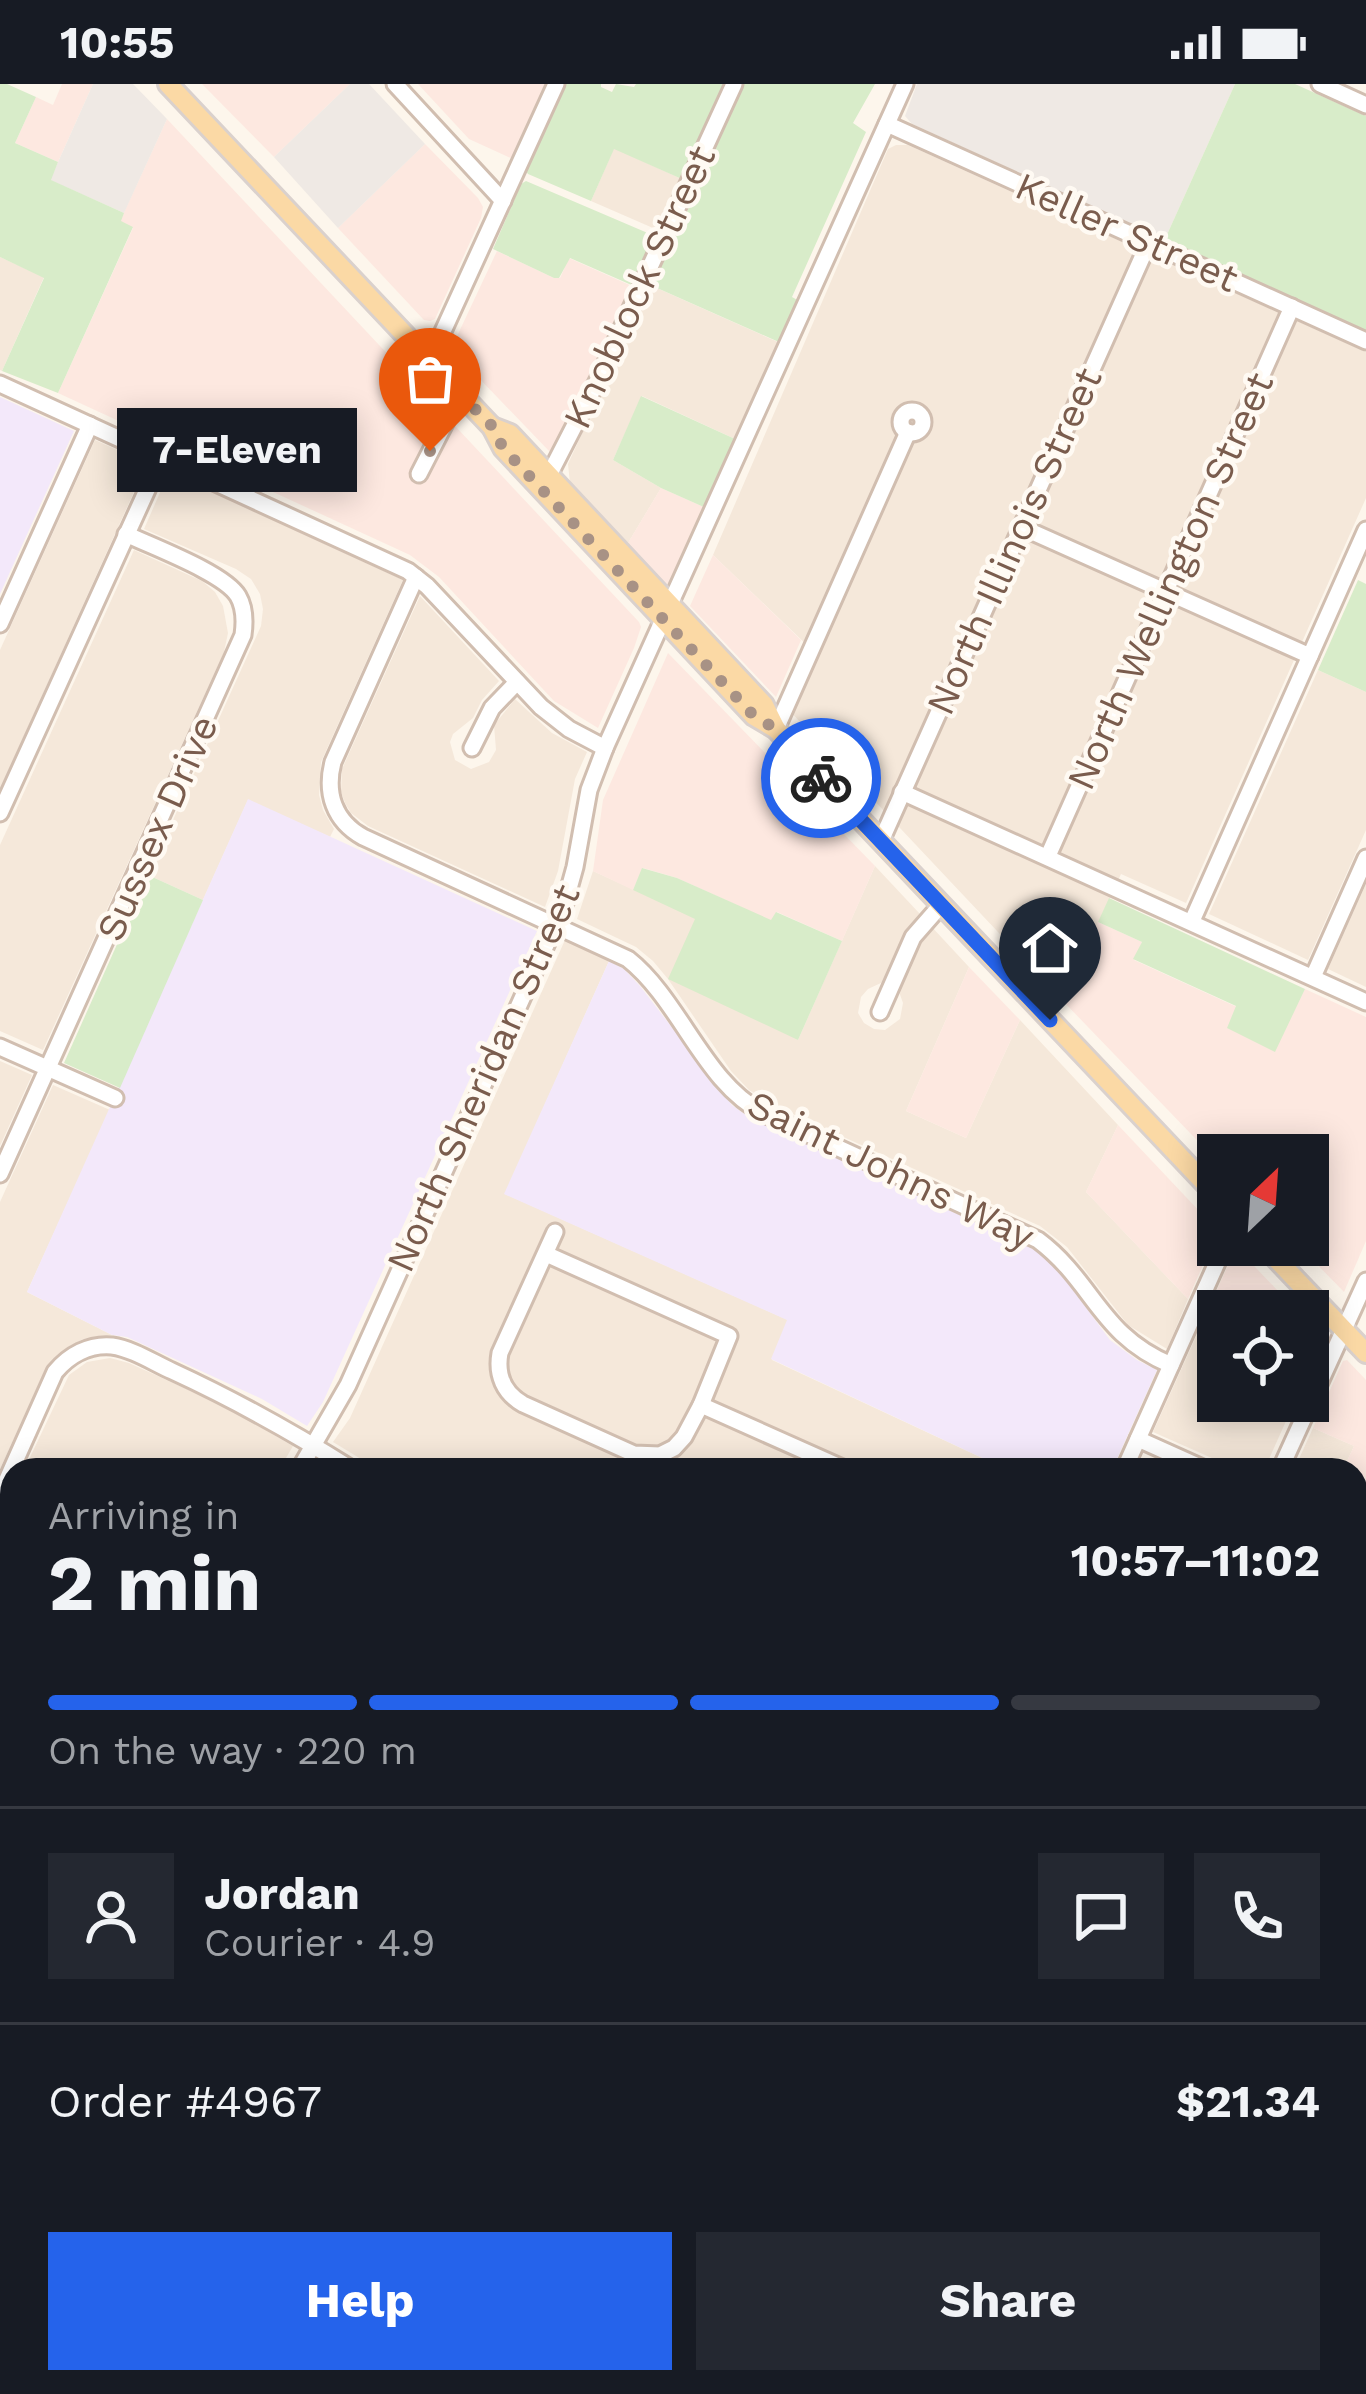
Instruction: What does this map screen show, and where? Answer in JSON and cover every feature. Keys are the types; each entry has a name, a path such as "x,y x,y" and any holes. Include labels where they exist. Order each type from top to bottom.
{"main road":[{"path":"168,84 460,394 493,427 510,434 545,482 764,706 776,729 1197,1175"},
{"path":"1283,1266 1366,1353"}],"street":[{"path":"395,84 503,201"},
{"path":"429,362 556,84"},
{"name":"Knoblock Street","path":"545,482 600,376 734,84"},
{"name":"North Sheridan Street","path":"306,1458 348,1384 556,924 571,886 589,790 605,748 905,84"},
{"path":"1320,84 1366,105"},
{"name":"Keller Street","path":"887,124 1366,341"},
{"name":"North Illinois Street","path":"880,841 1149,242"},
{"name":"North Wellington Street","path":"1048,856 1292,307"},
{"path":"0,384 416,577 554,719 605,748"},
{"path":"419,474 460,394"},
{"path":"0,624 90,425"},
{"path":"776,729 908,432"},
{"path":"0,814 162,457"},
{"path":"1021,527 1310,656"},
{"path":"1192,921 1366,530"},
{"name":"Sussex Drive","path":"0,1174 243,635 244,611 231,587 126,534"},
{"name":"Saint Johns Way","path":"416,577 330,773 331,797 346,826 615,951 647,975 724,1081 754,1109 1038,1240 1063,1261 1118,1333 1172,1365"},
{"path":"472,748 492,708 518,682"},
{"path":"902,792 1366,1001"},
{"path":"1313,977 1366,858"},
{"path":"880,1012 913,937 941,905"},
{"path":"0,1047 115,1098"},
{"path":"546,1253 729,1336 701,1405 680,1443 665,1453 628,1452 513,1398 502,1382 500,1353 555,1232"},
{"path":"1129,1458 1216,1266"},
{"path":"1285,1458 1366,1281"},
{"path":"17,1458 55,1372 83,1350 110,1346 226,1396 334,1458"},
{"path":"701,1405 820,1458"},
{"path":"1138,1439 1180,1458"},
{"path":"807,1458 809,1453"}],"shaded area":[{"path":"62,84 93,84 58,162 15,143 36,97 53,105"},
{"path":"93,84 133,84 167,119 124,213 50,180"},
{"path":"202,84 350,84 274,157"},
{"path":"350,84 369,84 425,144 338,228 274,157"},
{"path":"418,84 548,84 513,159 469,139"},
{"path":"917,84 1235,84 1165,239 912,124 905,116"},
{"path":"167,119 639,622 634,648 598,728 554,701 439,577 410,555 58,393 133,228 120,221"},
{"path":"425,144 483,207 435,319 430,321 338,228"},
{"path":"908,145 1366,352 1366,498 1186,903 1121,874 1062,1000 786,707 811,649 713,555 888,149"},
{"path":"614,148 684,180 662,227 653,228 591,201"},
{"path":"497,251 554,278 560,278 569,258 634,287 591,382 550,452 451,349"},
{"path":"0,257 44,277 2,371 0,370"},
{"path":"650,285 778,342 735,439 642,396 613,460 661,488 628,543 570,483 568,464"},
{"path":"0,397 74,431 0,594"},
{"path":"95,440 147,463 0,789 0,650"},
{"path":"169,472 403,580 321,762 319,795 334,829 330,837 248,800 203,900 148,875 261,626 263,609 251,579 144,529"},
{"path":"661,488 706,508 668,584 628,543"},
{"path":"134,550 202,581 215,592 228,633 224,652 43,1050 0,1031 0,845"},
{"path":"713,555 801,640 776,697 690,606"},
{"path":"420,596 499,681 473,718 453,734 450,742 455,760 471,769 489,762 496,750 494,725 515,699 552,733 587,752 575,779 558,871 545,907 368,826 345,803 342,769"},
{"path":"668,653 875,866 842,941 777,912 772,921 677,878 643,868 633,890 593,871 603,800"},
{"path":"1318,670 1366,692 1366,830 1308,960 1209,914"},
{"path":"248,799 537,931 323,1402 307,1426 262,1399 127,1337 112,1335 27,1292"},
{"path":"875,866 920,914 907,928 883,982 861,997 858,1013 864,1023 885,1030 900,1019 903,1003 898,989 930,925 969,967 906,1111 966,1138 1020,1020 1118,1125 1086,1192 1188,1299 1167,1349 1128,1325 1067,1247 1040,1226 749,1090 653,961 636,947 577,919 593,871 696,918 798,1040"},
{"path":"1366,884 1366,987 1328,969"},
{"path":"1098,922 1142,942 1134,960 1237,1007 1274,1051 1305,989 1366,1017 1366,1241 1344,1292 1319,1266 1329,1266 1329,1134 1197,1134 1197,1140 1062,1000"},
{"path":"565,940 609,961 505,1194 788,1320 772,1360 982,1458 359,1458 333,1442 350,1418"},
{"path":"609,961 640,986 732,1105 750,1118 1035,1250 1056,1267 1110,1340 1157,1370 1117,1458 982,1458 771,1359 787,1320 504,1194"},
{"path":"969,967 1020,1020 966,1138 906,1111"},
{"path":"0,1061 32,1075 0,1146"},
{"path":"53,1085 110,1110 27,1292 112,1335 83,1339 52,1360 5,1458 0,1458 0,1202"},
{"path":"1118,1125 1197,1209 1197,1266 1203,1266 1188,1299 1086,1192"},
{"path":"1228,1266 1254,1266 1277,1290 1217,1290"},
{"path":"1197,1334 1197,1422 1286,1422 1269,1458 1212,1458 1153,1432"},
{"path":"110,1358 129,1363 224,1406 293,1446 286,1458 30,1458 69,1375 87,1362"},
{"path":"1343,1361 1366,1380 1366,1458 1348,1458 1354,1446 1313,1428 1316,1422 1329,1422 1329,1392"},
{"path":"1313,1428 1354,1446 1348,1458 1299,1458"}],"green space":[{"path":"0,84 36,97 15,143 58,162 51,180 124,213 121,221 133,227 58,393 2,371 44,278 0,257"},
{"path":"562,84 601,84 612,92 616,84 728,84 684,180 614,149 591,201 525,170"},
{"path":"744,84 875,84 853,123 866,132 792,297 799,301 781,343 648,284 668,242 673,243"},
{"path":"1235,84 1295,84 1366,116 1366,331 1165,239"},
{"path":"526,181 650,234 655,240 636,287 570,258 559,278 554,278 493,249"},
{"path":"641,396 735,439 706,508 613,460"},
{"path":"1358,580 1366,584 1366,692 1318,670"},
{"path":"642,868 677,878 771,920 776,912 842,941 798,1040 668,979 695,919 633,890"},
{"path":"148,875 203,900 120,1088 64,1063"},
{"path":"1109,898 1305,989 1275,1052 1227,1028 1236,1006 1133,959 1142,942 1098,922"}],"way so far":[{"path":"430,451 460,394 493,427 503,448 754,716 776,729 821,778"}],"place":[{"name":"7-Eleven","path":"430,451"}],"route":[{"path":"821,778 1050,1020"}]}
